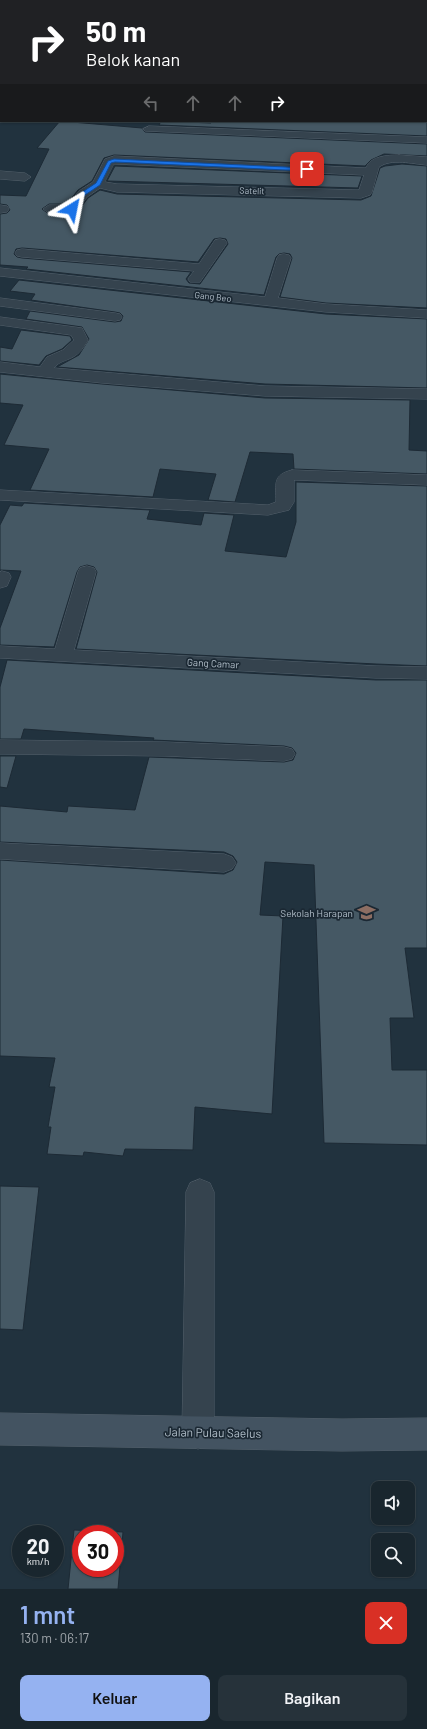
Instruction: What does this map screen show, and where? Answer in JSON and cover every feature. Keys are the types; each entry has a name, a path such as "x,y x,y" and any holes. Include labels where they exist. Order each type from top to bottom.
{"street":[{"path":"205,132 210,122"},
{"path":"149,129 427,140"},
{"path":"49,209 72,209 83,194 98,184 109,162 119,160 370,172 373,165 383,160 427,161"},
{"name":"Satelit","path":"98,184 117,188 361,194 367,191 370,172"},
{"path":"0,175 24,177"},
{"path":"186,294 220,243"},
{"path":"22,253 203,268"},
{"path":"270,302 284,258"},
{"name":"Gang Beo","path":"0,272 186,294 326,308 427,314"},
{"path":"0,302 115,317"},
{"path":"0,321 78,331 81,340 77,348 68,356 52,360 44,372"},
{"path":"0,367 265,391 427,394"},
{"path":"0,496 268,510 282,506 285,502 285,478 292,474 427,480"},
{"path":"63,655 86,572"},
{"name":"Gang Camar","path":"0,652 376,672 427,673"},
{"path":"0,747 166,749 284,754"},
{"path":"0,851 224,863"},
{"path":"198,1433 200,1192"},
{"name":"Jalan Pulau Saelus","path":"0,1429 342,1435 427,1434"}],"building":[{"path":"59,122 142,128 145,132 427,144 427,156 384,154 371,160 365,166 114,155 104,158 92,181 78,190 67,204 49,204 42,209 49,214 76,214 88,198 100,190 117,194 361,200 371,196 380,168 402,164 427,166 427,308 326,303 280,297 292,258 290,254 284,253 279,254 276,257 264,295 0,265 0,214 7,213 10,210 7,205 0,204 0,195 26,196 49,149 37,148","holes":["214,239 226,239 228,244 200,284 189,283 186,279 191,272 22,258 17,257 14,254 16,249 22,248 198,262"]},
{"path":"160,122 427,122 427,136 159,125"},
{"path":"115,166 362,176 358,188 107,181"},
{"path":"19,280 326,314 427,319 427,388 265,384 57,367 79,355 89,339 82,327 26,319 30,311 115,322 121,321 123,316 120,313 115,312 31,300 35,294 10,291"},
{"path":"21,330 70,336 72,340 62,349 46,356 39,365 0,361 0,347 12,349"},
{"path":"0,374 265,398 410,400 409,450 427,451 427,474 294,469 293,454 250,452 235,502 208,500 216,474 160,469 153,497 30,490 49,449 4,445 23,405 0,403"},
{"path":"296,482 427,486 427,666 76,649 97,572 94,567 87,565 80,567 77,572 54,647 0,645 0,628 21,571 0,570 0,525 10,505 22,506 24,503 150,510 147,519 201,525 204,513 234,515 225,551 286,557 296,522"},
{"path":"7,660 376,680 427,680 427,948 405,948 414,1018 390,1018 392,1070 427,1070 427,1145 324,1143 314,865 265,862 260,915 283,916 272,1114 195,1107 193,1150 125,1149 123,1156 84,1152 83,1156 47,1154 51,1127 48,1127 55,1087 49,1087 55,1058 0,1056 0,860 224,874 233,870 237,862 233,856 224,852 0,842 0,806 67,812 68,806 135,810 149,757 284,762 293,760 296,753 292,748 284,746 153,740 154,738 24,729 21,739 0,739 0,687"},
{"path":"0,756 16,756 7,788 0,787"},
{"path":"0,1186 39,1187 23,1330 0,1329"},
{"path":"72,1550 72,1577 119,1577 118,1589 68,1589"}],"place":[{"name":"Sekolah Harapan","path":"366,913"}],"route":[{"path":"72,209 83,194 98,184 109,162 114,160 307,169"}]}
